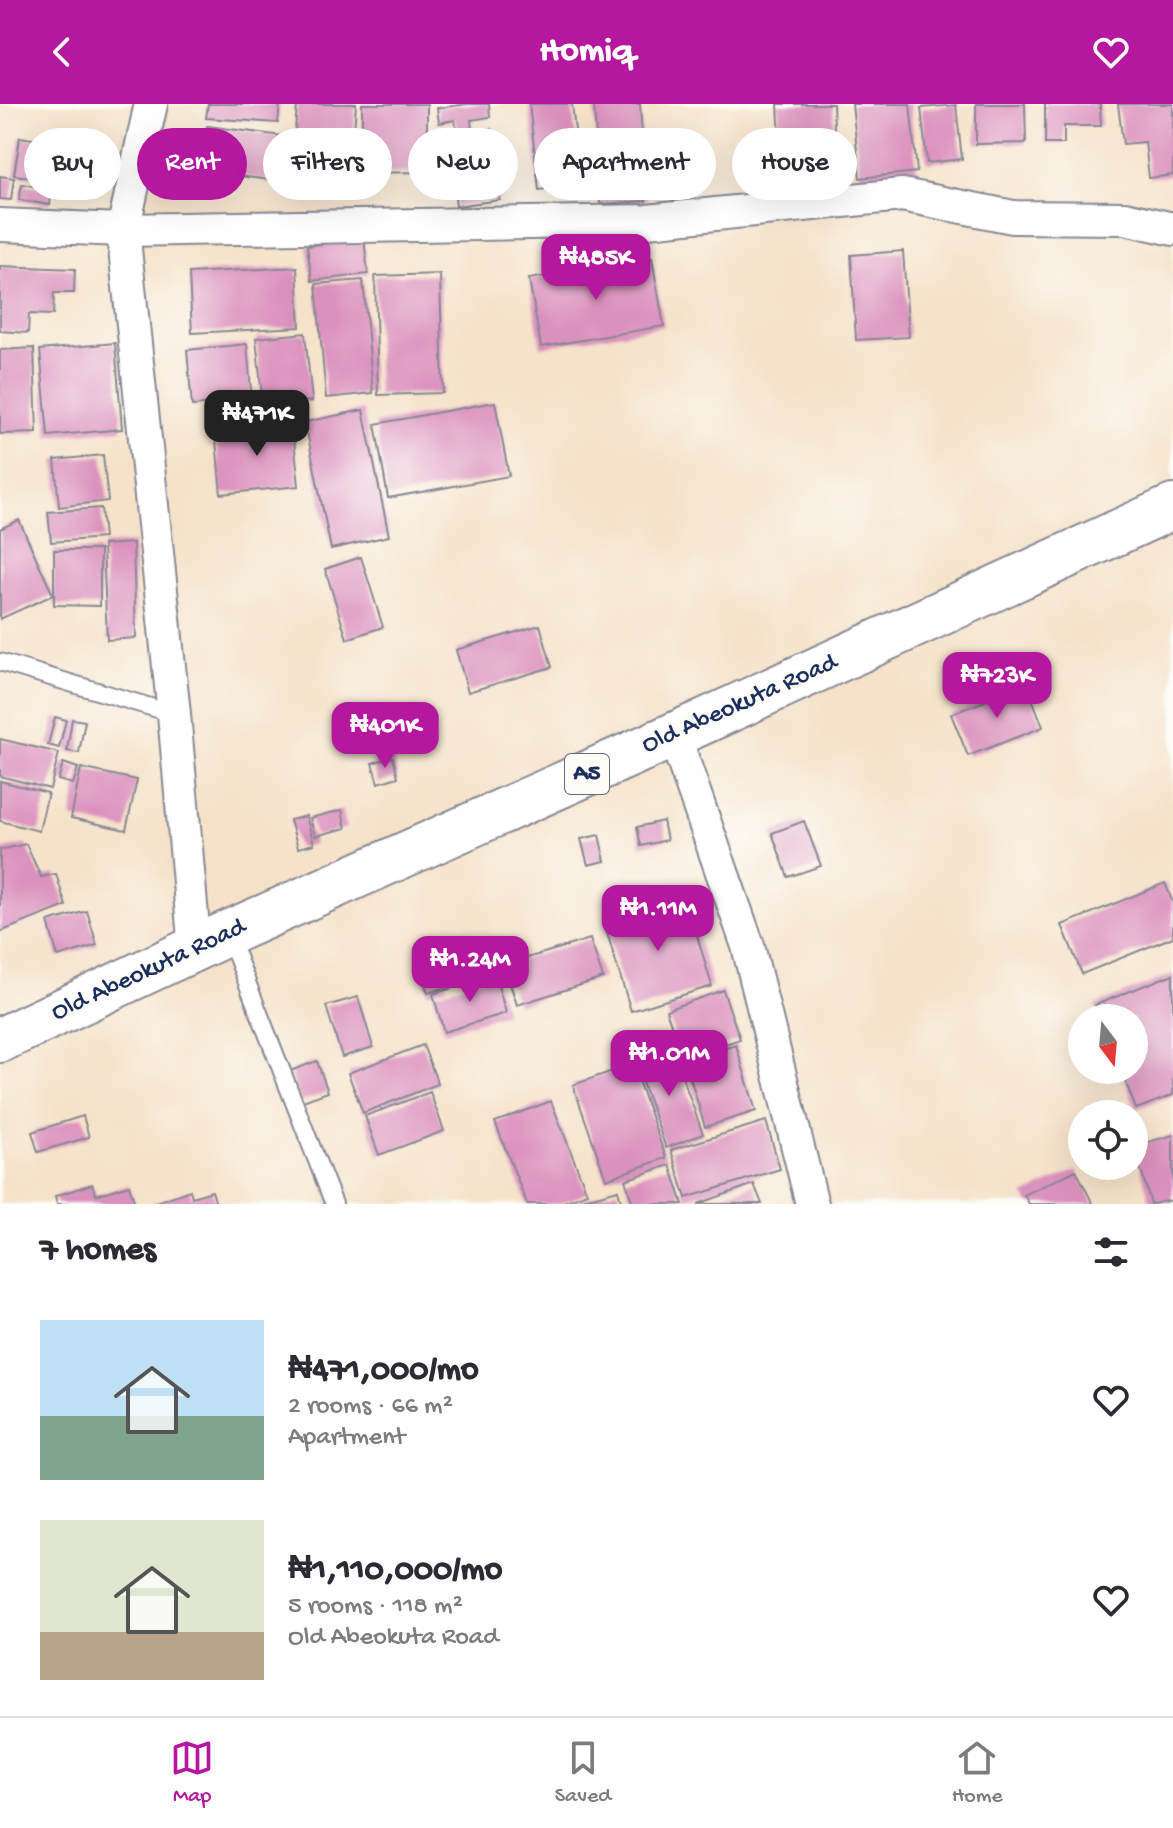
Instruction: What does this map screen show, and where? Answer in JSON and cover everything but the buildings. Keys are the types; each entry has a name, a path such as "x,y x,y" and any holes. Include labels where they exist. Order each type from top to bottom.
{"highway":[{"name":"Old Abeokuta Road","path":"0,1040 211,941 674,735 1173,507"}],"street":[{"path":"151,104 123,230 174,714 211,941"},
{"path":"0,225 123,230 647,221 902,195 1013,217 1125,218 1173,229"},
{"path":"674,735 748,946 812,1204"}],"lane":[{"path":"0,662 174,714"},
{"path":"211,941 334,1204"}]}
